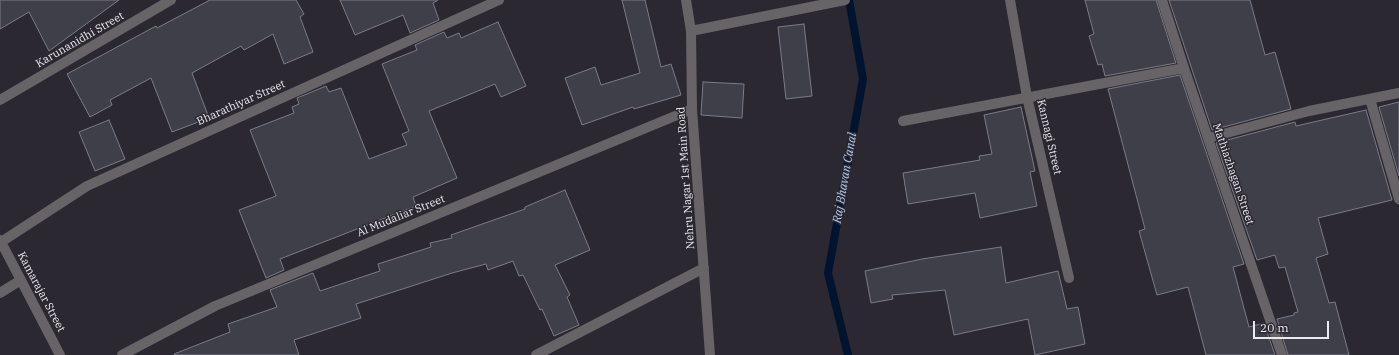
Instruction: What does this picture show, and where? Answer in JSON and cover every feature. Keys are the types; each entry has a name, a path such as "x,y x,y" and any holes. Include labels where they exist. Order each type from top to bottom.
{"street":[{"name":"Karunanidhi Street","path":"0,100 171,0"},
{"name":"Bharathiyar Street","path":"0,241 87,186 499,0"},
{"name":"Nehru Nagar 1st Main Road","path":"686,0 691,31 692,108 710,355"},
{"name":"Kannagi Street","path":"1010,0 1027,97 1069,278"},
{"name":"Mathiazhagan Street","path":"1162,0 1282,355"},
{"path":"691,31 841,1"},
{"path":"903,121 1184,68"},
{"path":"1208,138 1309,111 1399,92"},
{"path":"1370,99 1399,199"},
{"name":"Al Mudaliar Street","path":"122,355 215,306 692,108"},
{"name":"Kamarajar Street","path":"0,241 60,355"},
{"path":"536,355 704,268"},
{"path":"0,293 21,280"}],"building":[{"path":"0,0 119,0 49,51 29,12 0,29"},
{"path":"210,0 296,0 304,14 300,17 313,52 284,64 273,34 244,50 241,46 192,73 209,118 172,132 151,78 110,100 112,105 90,117 67,74 156,26 157,28"},
{"path":"340,0 438,0 433,3 439,20 410,33 403,15 355,35"},
{"path":"622,0 645,0 661,67 671,64 681,95 634,109 633,107 582,125 565,78 595,67 601,85 640,73"},
{"path":"1085,0 1156,0 1176,63 1105,76 1102,64 1098,65 1089,36 1094,34"},
{"path":"1169,0 1250,0 1265,55 1275,52 1291,109 1212,130"},
{"path":"498,22 526,86 501,97 495,84 429,111 457,178 413,197 416,206 280,259 284,270 266,278 239,210 276,196 250,130 294,113 292,107 299,104 297,98 326,86 329,92 341,88 369,159 407,145 402,134 409,131 382,64 417,50 415,45 444,32 447,38 459,33 461,38"},
{"path":"804,24 812,96 786,99 778,27"},
{"path":"1180,75 1244,264 1233,267 1249,327 1264,323 1275,355 1206,355 1188,287 1157,295 1139,231 1145,229 1108,89"},
{"path":"703,82 744,84 742,118 701,115"},
{"path":"1399,102 1399,176 1379,107"},
{"path":"1021,107 1035,171 1030,172 1037,206 980,218 975,193 908,204 903,173 980,160 979,156 992,154 984,115"},
{"path":"1366,110 1392,200 1318,218 1328,254 1316,258 1329,303 1335,302 1349,355 1288,355 1277,319 1294,315 1294,313 1298,312 1285,267 1279,268 1275,255 1257,260 1216,143 1295,122 1296,126"},
{"path":"109,120 125,159 95,171 79,132"},
{"path":"565,190 590,250 555,265 570,295 567,297 579,325 554,336 542,309 540,310 523,275 519,276 513,261 488,270 486,264 452,273 356,304 361,318 294,340 299,355 174,354 230,332 228,324 277,307 270,290 313,273 320,291 380,271 378,264 431,247 430,243 452,238 451,235 525,209 525,207"},
{"path":"1001,247 1006,283 1058,271 1067,309 1078,307 1085,344 1035,355 1028,319 954,335 945,290 892,295 893,299 871,303 865,271 922,259"}],"waterway":[{"name":"Raj Bhavan Canal","path":"848,355 828,273 863,79 849,0"}]}
